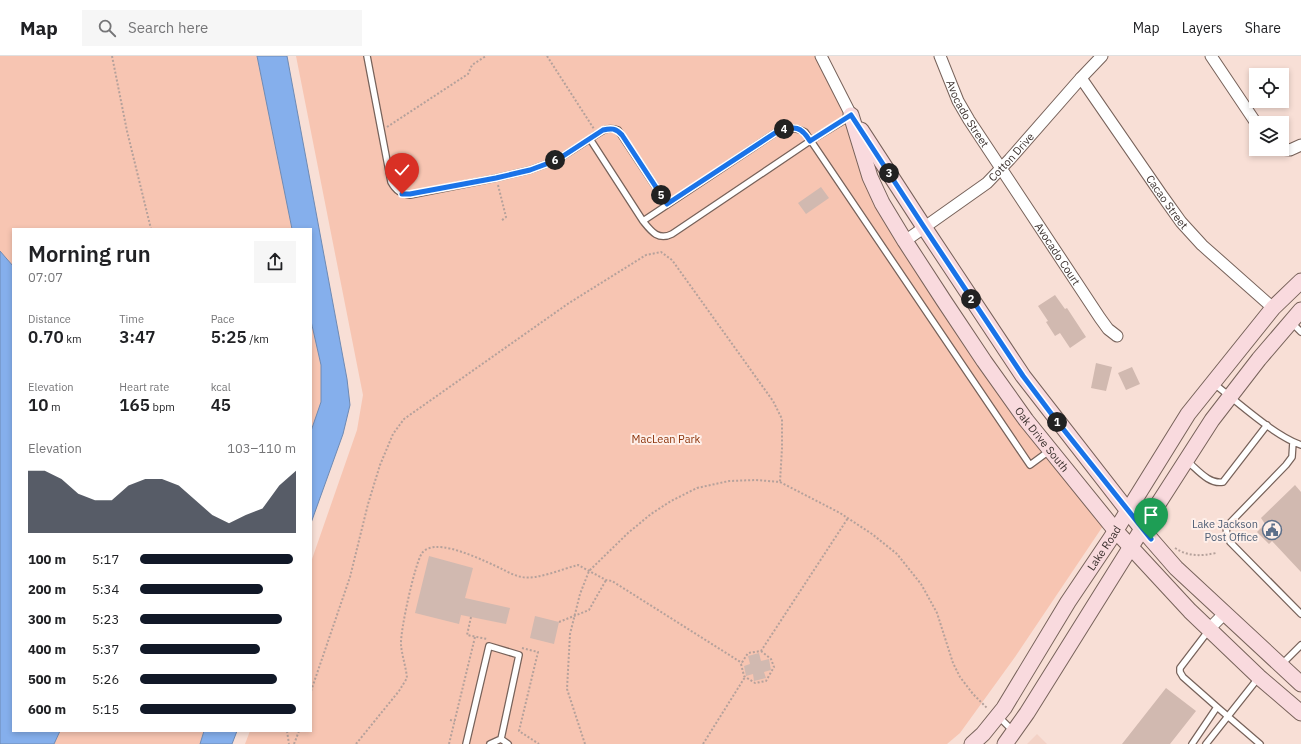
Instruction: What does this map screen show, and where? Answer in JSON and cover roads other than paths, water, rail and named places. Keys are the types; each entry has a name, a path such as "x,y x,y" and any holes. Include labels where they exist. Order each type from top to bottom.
{"street":[{"name":"Oak Drive South","path":"821,56 851,115 1023,376 1128,512 1176,568 1301,684"},
{"name":"Avocado Street","path":"940,56 958,101 1001,169"},
{"name":"Cotton Drive","path":"905,241 987,182 1001,169 1102,56"},
{"path":"1211,56 1251,116"},
{"name":"Cacao Street","path":"1081,78 1182,222 1202,245 1273,308"},
{"name":"Oak Drive South","path":"851,115 870,178 882,203 905,241 984,361 1026,420 1130,547 1209,629 1259,677 1301,713"},
{"path":"1289,150 1301,145"},
{"name":"Avocado Court","path":"1001,169 1100,318 1108,328 1118,336"},
{"name":"Lake Road","path":"972,744 983,734 992,712 1004,708 1068,602 1128,512 1188,414 1273,308 1301,281"},
{"path":"1273,308 1296,327"},
{"name":"Lake Road","path":"1010,738 1212,420 1259,359 1296,327 1301,310"},
{"path":"1209,629 1225,613"}],"lane":[{"path":"367,56 391,182 395,189 402,194 410,194 496,178 530,170 557,160 603,130 610,128 618,130 667,204"},
{"path":"590,139 653,233 659,236 667,237 851,115"},
{"path":"643,220 778,131 788,128 798,129 805,132 1030,465 1051,449"},
{"path":"1213,383 1267,424 1293,442 1301,445"},
{"path":"1187,460 1209,479 1217,483 1223,482 1267,424"},
{"path":"1293,442 1292,457 1286,465 1226,527 1230,542 1301,614"},
{"path":"1209,629 1180,668 1180,672 1183,677 1217,708 1260,744"},
{"path":"1281,666 1301,645"},
{"path":"466,744 489,646 519,655 501,739"},
{"path":"1206,744 1259,677"},
{"path":"1192,744 1217,708"},
{"path":"992,712 1010,738"},
{"path":"490,744 501,739"},
{"path":"501,739 508,744"}],"water":[{"path":"257,56 287,56 347,379 350,405 343,434 312,520 312,428 321,402 321,365 312,325 312,228 292,228"},
{"path":"0,251 12,265 12,732 60,732 54,744 0,744"},
{"path":"204,732 237,732 232,744 200,744"}],"place":[{"name":"Lake Jackson Post Office","path":"1272,530"}],"park label":[{"name":"MacLean Park","path":"666,439"}]}
